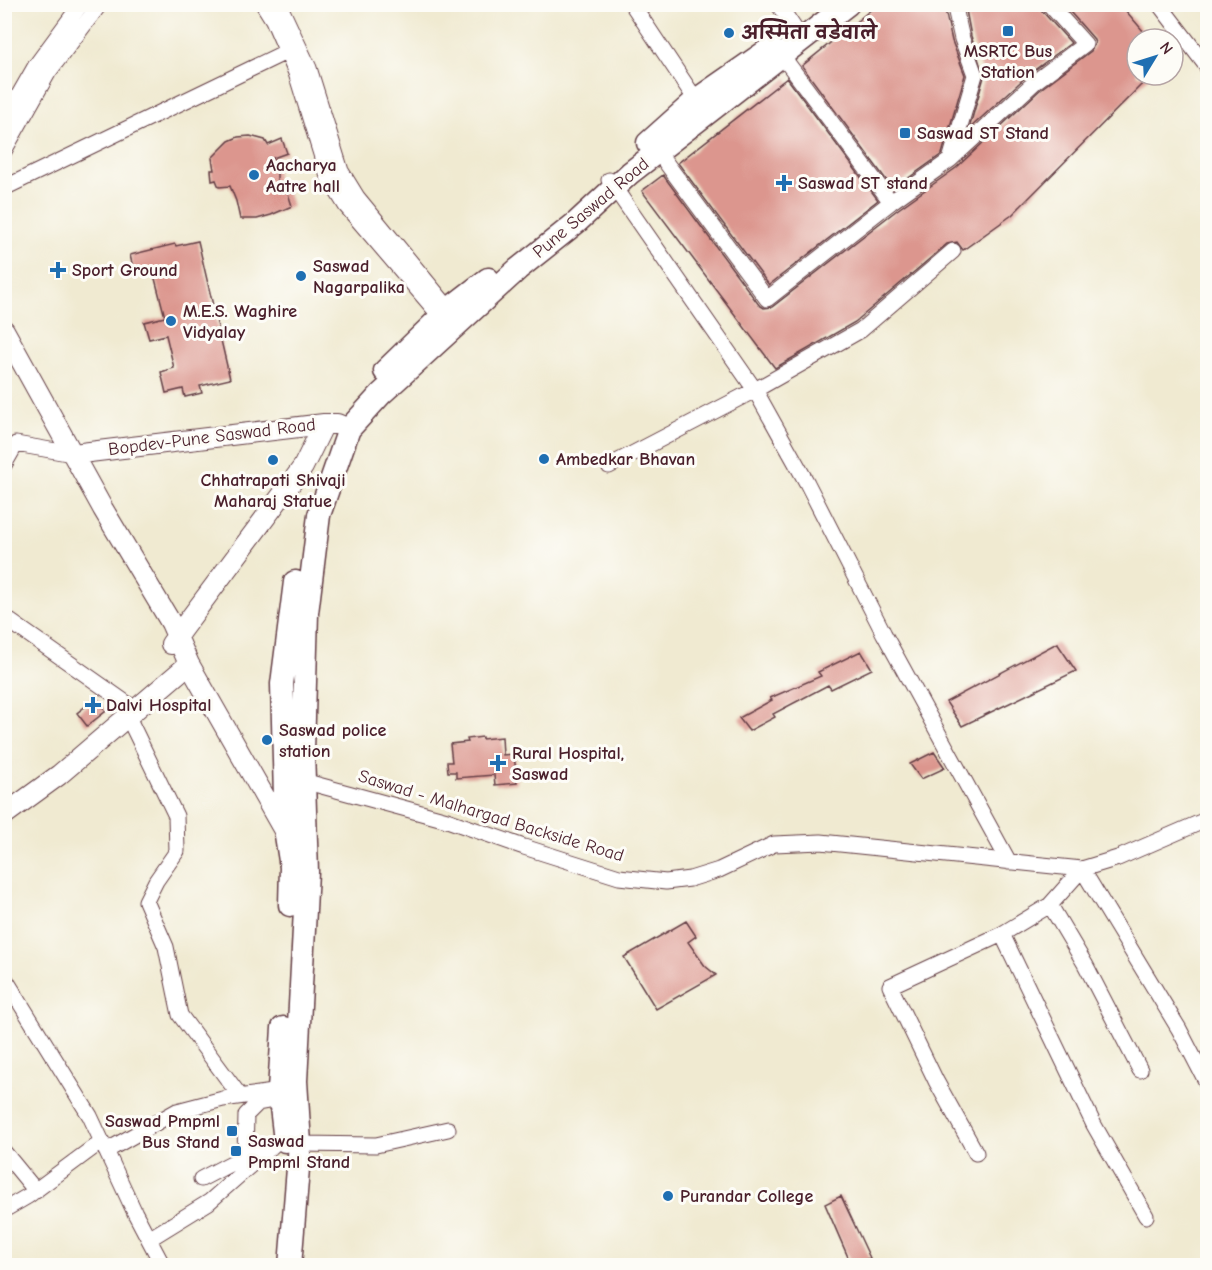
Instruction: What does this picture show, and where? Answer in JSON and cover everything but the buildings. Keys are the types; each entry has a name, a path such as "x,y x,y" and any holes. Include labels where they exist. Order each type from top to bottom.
{"highway":[{"name":"Pune Saswad Road","path":"612,183 658,152 783,57 828,4"},
{"name":"Pune Saswad Road","path":"799,36 848,4"},
{"path":"290,1266 285,1092 291,897 301,876 295,778 282,684 304,508 337,426 381,394 450,319 552,228 612,183 696,100 799,36"},
{"path":"301,876 286,835 295,778 303,752 307,613 319,515 337,426"},
{"path":"276,1266 288,1141"}],"main road":[{"path":"4,330 66,453 170,635 184,668 301,876"},
{"path":"4,357 66,453"},
{"path":"170,635 275,497 303,467 309,453 337,426"},
{"name":"Bopdev-Pune Saswad Road","path":"66,453 337,426"},
{"path":"4,815 59,775 184,668"},
{"path":"184,668 286,835"}],"street":[{"path":"4,121 36,65 81,4"},
{"path":"4,151 48,73 100,4"},
{"path":"263,4 293,49"},
{"path":"279,4 293,49 296,73 346,206 450,319"},
{"path":"632,4 696,100"},
{"path":"778,4 799,36"},
{"path":"950,160 975,75 962,39 955,8 958,4"},
{"path":"658,152 767,299 891,201 950,160 1036,81 1085,44 1049,4"},
{"path":"1159,4 1208,68"},
{"path":"4,188 293,49"},
{"path":"783,57 891,201"},
{"path":"612,183 755,390 807,483 890,645 1009,862"},
{"path":"609,466 755,390 861,330 953,251"},
{"path":"4,465 10,441 66,453"},
{"path":"7,625 132,714 176,816 177,851 156,881 146,901 166,947 180,1015 240,1096"},
{"name":"Saswad - Malhargad Backside Road","path":"295,778 447,820 620,877 666,882 690,879 718,870 774,844 821,842 1082,869 1118,858 1208,819"},
{"path":"976,1153 936,1081 890,986 1002,934 1050,905 1082,869 1179,1029 1208,1085"},
{"path":"1050,905 1085,964 1140,1070"},
{"path":"1002,934 1094,1125 1146,1216"},
{"path":"4,977 90,1116 163,1266"},
{"path":"4,1210 104,1146 177,1111 240,1096 285,1092"},
{"path":"245,1156 246,1115 258,1103 285,1092"},
{"path":"201,1179 245,1156 288,1141 376,1145 448,1129"},
{"path":"149,1239 209,1202 288,1141"},
{"path":"4,1152 36,1191"}],"place":[{"name":"MSRTC Bus Station","path":"1008,31"},
{"name":"अस्मिता वडेवाले","path":"729,33"},
{"name":"Saswad ST Stand","path":"905,133"},
{"name":"Aacharya Aatre hall","path":"254,175"},
{"name":"Saswad ST stand","path":"784,183"},
{"name":"Sport Ground","path":"58,270"},
{"name":"Saswad Nagarpalika","path":"301,276"},
{"name":"M.E.S. Waghire Vidyalay","path":"171,321"},
{"name":"Ambedkar Bhavan","path":"544,459"},
{"name":"Chhatrapati Shivaji Maharaj Statue","path":"273,460"},
{"name":"Dalvi Hospital","path":"93,705"},
{"name":"Saswad police station","path":"267,740"},
{"name":"Rural Hospital, Saswad","path":"498,763"},
{"name":"Saswad Pmpml Bus Stand","path":"232,1131"},
{"name":"Saswad Pmpml Stand","path":"236,1151"},
{"name":"Purandar College","path":"668,1196"}]}
